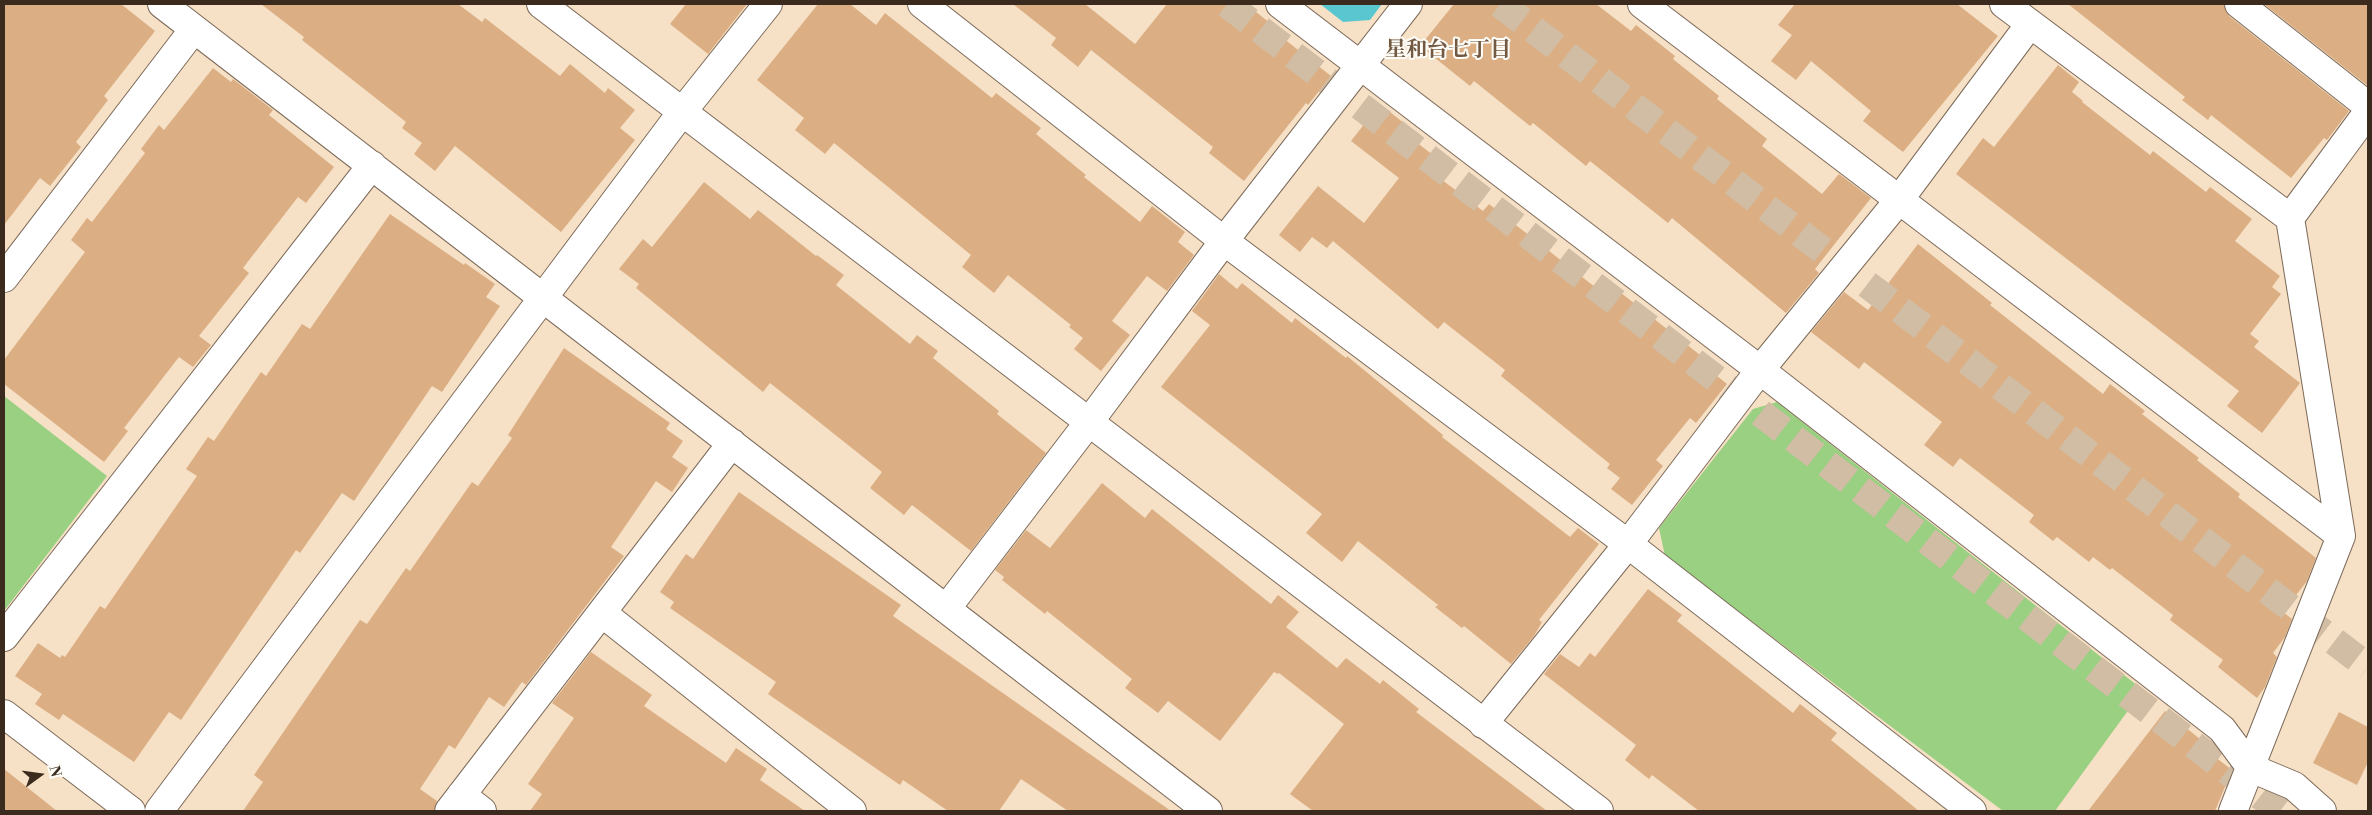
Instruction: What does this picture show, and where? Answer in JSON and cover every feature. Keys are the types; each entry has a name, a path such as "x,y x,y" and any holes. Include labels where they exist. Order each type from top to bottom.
{"street":[{"path":"162,4 1208,811"},
{"path":"541,4 1483,724 1589,808"},
{"path":"159,811 682,112 768,4"},
{"path":"922,4 1224,241 1628,544 1972,811"},
{"path":"1280,4 1760,370 2222,730 2251,768 2294,786 2322,811"},
{"path":"946,609 1224,241 1408,4"},
{"path":"1642,4 2342,536"},
{"path":"2004,4 2290,218 2342,536 2233,811"},
{"path":"2239,4 2368,106"},
{"path":"1483,724 1628,544 1760,370 1899,200 2030,24"},
{"path":"4,278 194,28"},
{"path":"2290,218 2368,112"},
{"path":"4,637 372,165"},
{"path":"464,806 602,613 732,444"},
{"path":"602,613 852,811"},
{"path":"4,714 131,811"}],"green space":[{"path":"4,396 107,476 4,611"},
{"path":"1777,402 2143,690 2055,811 2003,811 1665,556 1659,528 1753,409"}],"water":[{"path":"1320,4 1382,4 1370,20 1343,22"}],"building":[{"path":"4,4 121,4 155,31 104,96 108,100 76,142 81,147 50,186 40,178 4,225"},
{"path":"261,4 458,4 482,22 485,18 560,76 570,64 605,93 608,88 635,110 620,128 635,140 561,232 455,146 435,171 414,154 422,143 402,128 406,122 302,40 304,37"},
{"path":"686,4 747,4 708,54 670,24"},
{"path":"818,4 850,4 876,25 885,13 992,98 996,93 1041,128 1036,134 1086,175 1084,177 1140,222 1152,206 1185,232 1178,242 1194,255 1167,291 1147,276 1112,321 1130,335 1101,371 1074,349 1083,338 1069,327 1071,325 1008,275 994,293 962,267 971,255 909,204 834,143 825,154 795,130 804,118 757,80"},
{"path":"1013,4 1085,4 1135,44 1167,4 1246,4 1285,35 1283,38 1331,76 1308,105 1306,103 1244,181 1209,153 1213,147 1091,50 1078,67 1051,45 1056,38"},
{"path":"1454,4 1596,4 1631,31 1636,25 1675,56 1673,59 1719,96 1717,99 1767,139 1762,146 1822,194 1839,174 1871,198 1815,269 1819,273 1786,313 1672,218 1668,223 1590,161 1586,166 1533,123 1530,126 1474,81 1470,86 1420,46"},
{"path":"1795,4 1957,4 1998,36 1903,152 1863,121 1871,111 1811,61 1796,80 1771,61 1792,35 1778,25"},
{"path":"2068,4 2224,4 2229,16 2349,111 2327,140 2324,138 2291,178 2211,115 2208,120 2182,100 2185,97"},
{"path":"2264,4 2368,4 2368,86"},
{"path":"2058,65 2079,82 2072,92 2082,102 2150,155 2153,151 2206,192 2210,187 2252,219 2235,241 2280,276 2272,287 2281,294 2250,334 2259,341 2254,347 2300,383 2262,433 2227,406 2239,391 1956,174 1983,138 1994,147"},
{"path":"213,68 231,82 233,79 273,110 269,115 334,167 306,203 298,197 243,268 249,273 199,336 211,345 193,367 179,357 124,428 128,431 104,462 4,384 4,360 85,252 71,240 87,218 92,222 145,153 141,149 159,125 164,130"},
{"path":"1380,104 1415,132 1411,138 1442,162 1433,173 1483,211 1489,204 1595,287 1602,278 1700,355 1696,359 1727,384 1696,423 1690,418 1656,460 1663,466 1632,505 1611,489 1620,478 1607,468 1610,464 1501,376 1505,370 1444,322 1438,329 1333,241 1327,248 1312,237 1300,252 1279,235 1318,186 1364,223 1399,178 1351,141"},
{"path":"704,182 750,219 758,210 816,256 844,275 836,285 910,344 917,335 938,351 933,358 999,411 997,414 1046,453 971,551 912,505 904,515 870,488 882,472 770,383 763,392 636,288 639,284 619,269 643,239 652,247"},
{"path":"390,214 495,284 486,297 500,306 442,392 432,386 354,501 342,493 300,553 296,550 181,720 169,712 134,762 63,714 59,720 35,704 42,694 15,676 38,643 60,658 62,655 65,657 100,606 105,609 197,476 186,469 208,437 214,441 261,372 266,376 302,324 310,329"},
{"path":"1918,244 1992,303 1990,305 2103,394 2110,384 2145,411 2142,414 2199,458 2197,460 2240,494 2238,497 2316,558 2307,581 2283,612 2292,619 2285,637 2273,653 2277,657 2265,687 2257,698 2218,667 2223,660 2170,620 2173,615 2112,568 2110,570 2093,557 2089,562 2057,537 2053,541 2029,522 2034,515 1960,458 1953,467 1924,445 1942,422 1864,362 1859,369 1811,332 1844,292 1868,310"},
{"path":"1219,274 1237,289 1242,283 1292,323 1295,318 1346,358 1347,356 1443,435 1442,437 1570,537 1578,528 1599,544 1539,620 1542,622 1534,636 1511,664 1464,626 1462,628 1435,607 1438,605 1358,541 1342,562 1306,533 1322,514 1161,387 1210,325 1192,311"},
{"path":"564,348 670,423 666,429 683,441 672,457 688,468 672,492 656,481 611,547 624,556 526,685 522,682 504,707 489,697 455,749 449,745 420,789 437,801 434,811 243,811 263,782 254,775 360,620 367,624 406,568 410,571 472,482 478,486 512,438 508,435"},
{"path":"1102,483 1145,518 1152,509 1271,604 1278,595 1299,612 1286,627 1337,668 1346,658 1380,684 1383,680 1419,709 1416,712 1547,811 1313,811 1290,794 1344,724 1279,673 1274,672 1220,741 1168,701 1158,713 1125,688 1132,679 1047,611 1045,614 1002,580 1004,577 995,570 1026,530 1050,548"},
{"path":"739,492 901,605 893,616 1171,811 1068,811 1021,779 999,811 948,811 903,780 900,785 768,694 776,682 670,608 674,602 660,592 686,554 693,559"},
{"path":"1648,589 1682,615 1677,621 1793,713 1800,704 1837,733 1831,740 1919,811 1699,811 1652,775 1649,779 1625,760 1636,745 1544,674 1560,654 1579,667 1590,653 1595,657"},
{"path":"591,652 652,695 644,706 726,763 736,748 767,769 760,780 805,811 530,811 542,794 528,784 574,718 552,703"},
{"path":"2165,711 2200,739 2197,743 2232,770 2215,811 2088,811"},
{"path":"2339,712 2368,727 2368,762 2357,785 2313,763"},
{"path":"4,769 57,811 4,811"}],"tunnel":[{"path":"1227,4 2280,811"},
{"path":"1500,4 2368,667"}],"district":[{"name":"星和台七丁目","path":"1448,51"}]}
